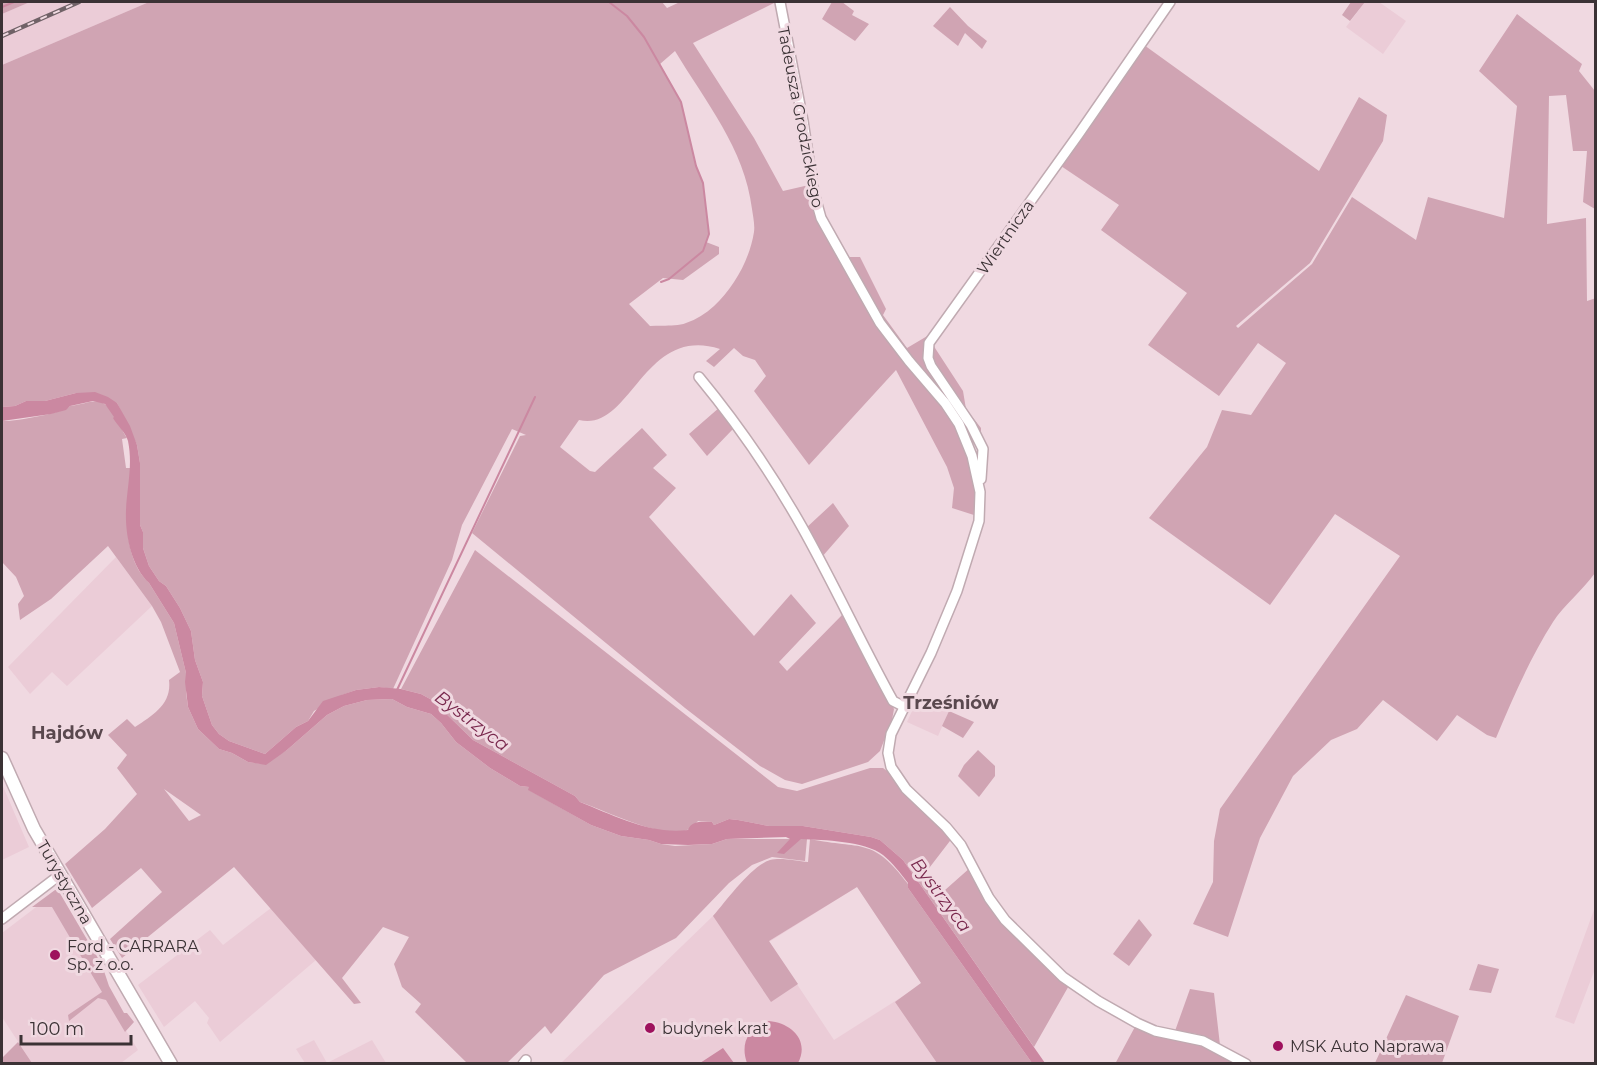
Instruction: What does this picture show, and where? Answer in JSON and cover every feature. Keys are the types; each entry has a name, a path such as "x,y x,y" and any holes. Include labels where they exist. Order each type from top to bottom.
{"main road":[{"name":"Turystyczna","path":"2,758 28,818 171,1064"}],"street":[{"name":"Tadeusza Grodzickiego","path":"780,2 814,192 821,218 880,323 945,403 959,424 972,456 981,501 980,517 960,582 931,653 903,706 889,741 888,753 891,767 906,789 946,827 961,845 994,906 1008,925 1063,977 1111,1009 1151,1029 1203,1041 1246,1064"},
{"name":"Wiertnicza","path":"978,482 981,480 983,449 971,425 931,366 928,358 929,343 1170,2"},
{"path":"699,376 725,409 781,491 893,701 903,706"},
{"path":"2,919 61,874"}],"shaded area":[{"path":"2,2 30,2 2,14"},
{"path":"30,2 149,2 2,65 2,14"},
{"path":"149,2 662,2 667,8 680,2 776,2 693,43 754,138 783,191 809,185 813,200 848,257 860,257 886,309 883,315 907,348 929,335 963,391 966,409 981,428 981,436 971,441 957,413 958,431 974,480 977,516 952,508 954,488 947,467 896,370 809,465 754,391 766,376 755,360 743,356 734,348 714,367 706,361 720,349 694,345 673,351 655,364 612,411 597,420 579,420 560,447 590,471 595,472 642,428 667,455 653,468 676,488 649,517 754,636 791,594 816,623 779,662 787,671 844,613 894,709 880,751 868,762 802,784 785,780 760,766 685,708 472,533 520,436 526,435 512,429 462,525 452,560 393,689 379,687 356,690 342,695 314,711 308,721 296,727 265,754 229,741 219,734 212,725 202,696 203,682 195,660 191,631 166,586 159,581 149,566 143,548 143,532 140,525 140,463 137,445 117,403 76,393 45,401 26,401 15,406 2,407 2,65","holes":["675,51 722,126 741,166 748,187 754,232 741,270 720,301 694,320 682,324 650,326 629,304 663,278 683,280 719,254 719,247 706,242 709,234 703,183 696,166 681,102 660,64"]},
{"path":"832,2 842,2 854,11 852,15 869,24 855,41 822,19"},
{"path":"1351,2 1365,2 1350,21 1342,15"},
{"path":"1365,2 1379,2 1406,21 1383,54 1346,27"},
{"path":"950,7 968,26 987,41 982,49 965,33 958,46 933,26"},
{"path":"1517,14 1582,64 1579,71 1595,91 1595,209 1583,202 1587,151 1573,151 1566,95 1549,96 1547,224 1586,218 1587,301 1596,298 1595,573 1557,616 1545,636 1522,678 1496,738 1487,735 1457,715 1437,741 1383,700 1357,729 1331,740 1293,776 1260,838 1228,937 1193,924 1213,882 1214,841 1220,809 1400,556 1335,514 1270,605 1149,518 1207,447 1222,410 1251,415 1286,363 1258,343 1219,396 1148,345 1187,293 1101,230 1119,205 1061,166 1144,45 1319,171 1359,97 1387,115 1383,141 1310,263 1236,326 1238,328 1312,264 1352,197 1416,240 1428,197 1504,218 1517,106 1479,71"},
{"path":"95,392 117,403 130,426 137,445 140,463 140,525 143,532 143,548 149,566 159,581 166,586 191,631 195,660 203,682 202,696 212,725 219,734 229,741 265,754 296,727 308,721 323,701 356,690 379,687 401,689 421,694 432,700 473,740 575,796 580,802 632,823 674,831 688,830 698,822 712,822 714,825 729,819 769,826 803,826 880,840 903,860 1045,1063 1032,1063 908,888 908,883 887,858 875,850 844,842 801,839 784,854 777,853 790,839 786,837 727,839 712,844 688,845 661,844 621,836 591,825 528,790 529,787 520,786 490,768 456,742 431,714 407,707 392,699 367,700 344,706 327,715 266,765 248,762 219,749 198,729 188,707 186,673 174,623 138,568 130,549 126,519 129,450 127,438 114,417 105,404 93,401 70,406 66,410 51,414 2,421 2,407 15,406 26,401 45,401 76,393"},
{"path":"95,401 109,408 127,438 122,439 126,468 131,468 127,513 133,559 174,623 186,673 188,707 198,729 219,749 248,762 263,764 287,750 327,715 344,706 367,700 392,699 407,707 431,714 456,742 490,768 520,786 529,787 529,790 591,825 621,836 675,846 712,844 727,839 807,839 805,861 772,857 752,865 729,883 676,938 604,975 551,1034 545,1026 507,1063 467,1063 415,1012 421,1004 402,987 394,964 409,937 383,927 342,978 361,1003 354,1004 234,867 122,958 110,939 162,892 141,868 92,908 65,864 105,829 137,794 117,768 127,755 108,735 127,719 135,727 160,708 167,696 169,680 180,672 161,622 152,606 108,546 51,599 20,620 18,604 24,596 16,577 2,562 2,421 38,416","holes":["164,789 201,815 189,821"]},
{"path":"720,407 733,429 707,456 689,434"},
{"path":"833,503 849,526 821,558 805,529"},
{"path":"475,550 778,787 797,791 870,768 883,768 892,775 953,837 923,876 936,898 971,867 1008,921 1071,982 1034,1047 903,860 880,840 803,826 769,826 729,819 714,825 712,822 698,821 688,829 676,832 649,828 580,802 575,796 473,740 432,700 421,694 401,689"},
{"path":"116,557 152,606 67,686 52,672 30,694 8,667"},
{"path":"918,698 949,711 938,736 907,722"},
{"path":"949,711 974,722 963,738 942,726"},
{"path":"978,750 995,766 995,776 979,797 958,776 964,765"},
{"path":"2,784 29,847 2,860"},
{"path":"810,839 865,848 885,858 896,869 1032,1063 937,1063 895,1002 921,983 857,887 769,941 798,984 771,1002 713,916 740,884 763,863 779,859 808,862"},
{"path":"752,873 857,887 769,942 834,1040 922,984 975,1064 560,1064 713,916"},
{"path":"58,890 102,965 109,986 124,1013 127,1013 134,1022 125,1032 106,1000 98,998 69,1021 68,1015 102,992 52,907 32,907"},
{"path":"52,895 103,993 138,1050 121,1063 32,1063 2,1017 2,933"},
{"path":"1595,907 1595,969 1574,1024 1555,1017"},
{"path":"271,908 316,960 220,1042 207,1023 209,1018 195,1001 164,1027 138,985 210,930 223,945"},
{"path":"1139,919 1152,935 1129,966 1113,954"},
{"path":"1478,964 1499,969 1491,993 1469,990"},
{"path":"1190,989 1214,993 1220,1045 1197,1034 1175,1031"},
{"path":"1406,995 1459,1016 1442,1063 1375,1063"},
{"path":"769,1021 784,1025 796,1034 802,1047 798,1063 747,1063 745,1043 748,1037 756,1028"},
{"path":"1137,1023 1182,1035 1239,1064 1115,1064"},
{"path":"314,1040 327,1063 305,1063 296,1049"},
{"path":"372,1040 386,1063 327,1063"},
{"path":"18,1042 32,1063 2,1063 2,1058"},
{"path":"723,1048 734,1063 700,1063"}],"waterway":[{"path":"2,7 14,2"},
{"path":"609,2 627,16 644,37 681,102 696,166 703,183 709,234 703,251 669,279 661,282"},
{"path":"397,690 535,397"}],"railway":[{"path":"2,36 79,2"}],"place":[{"name":"Ford - CARRARA Sp. z o.o.","path":"55,955"},
{"name":"budynek krat","path":"650,1028"},
{"name":"MSK Auto Naprawa","path":"1278,1046"}],"district":[{"name":"Trześniów","path":"951,703"},
{"name":"Hajdów","path":"67,733"}],"water label":[{"name":"Bystrzyca","path":"472,721"},
{"name":"Bystrzyca","path":"941,895"}]}
